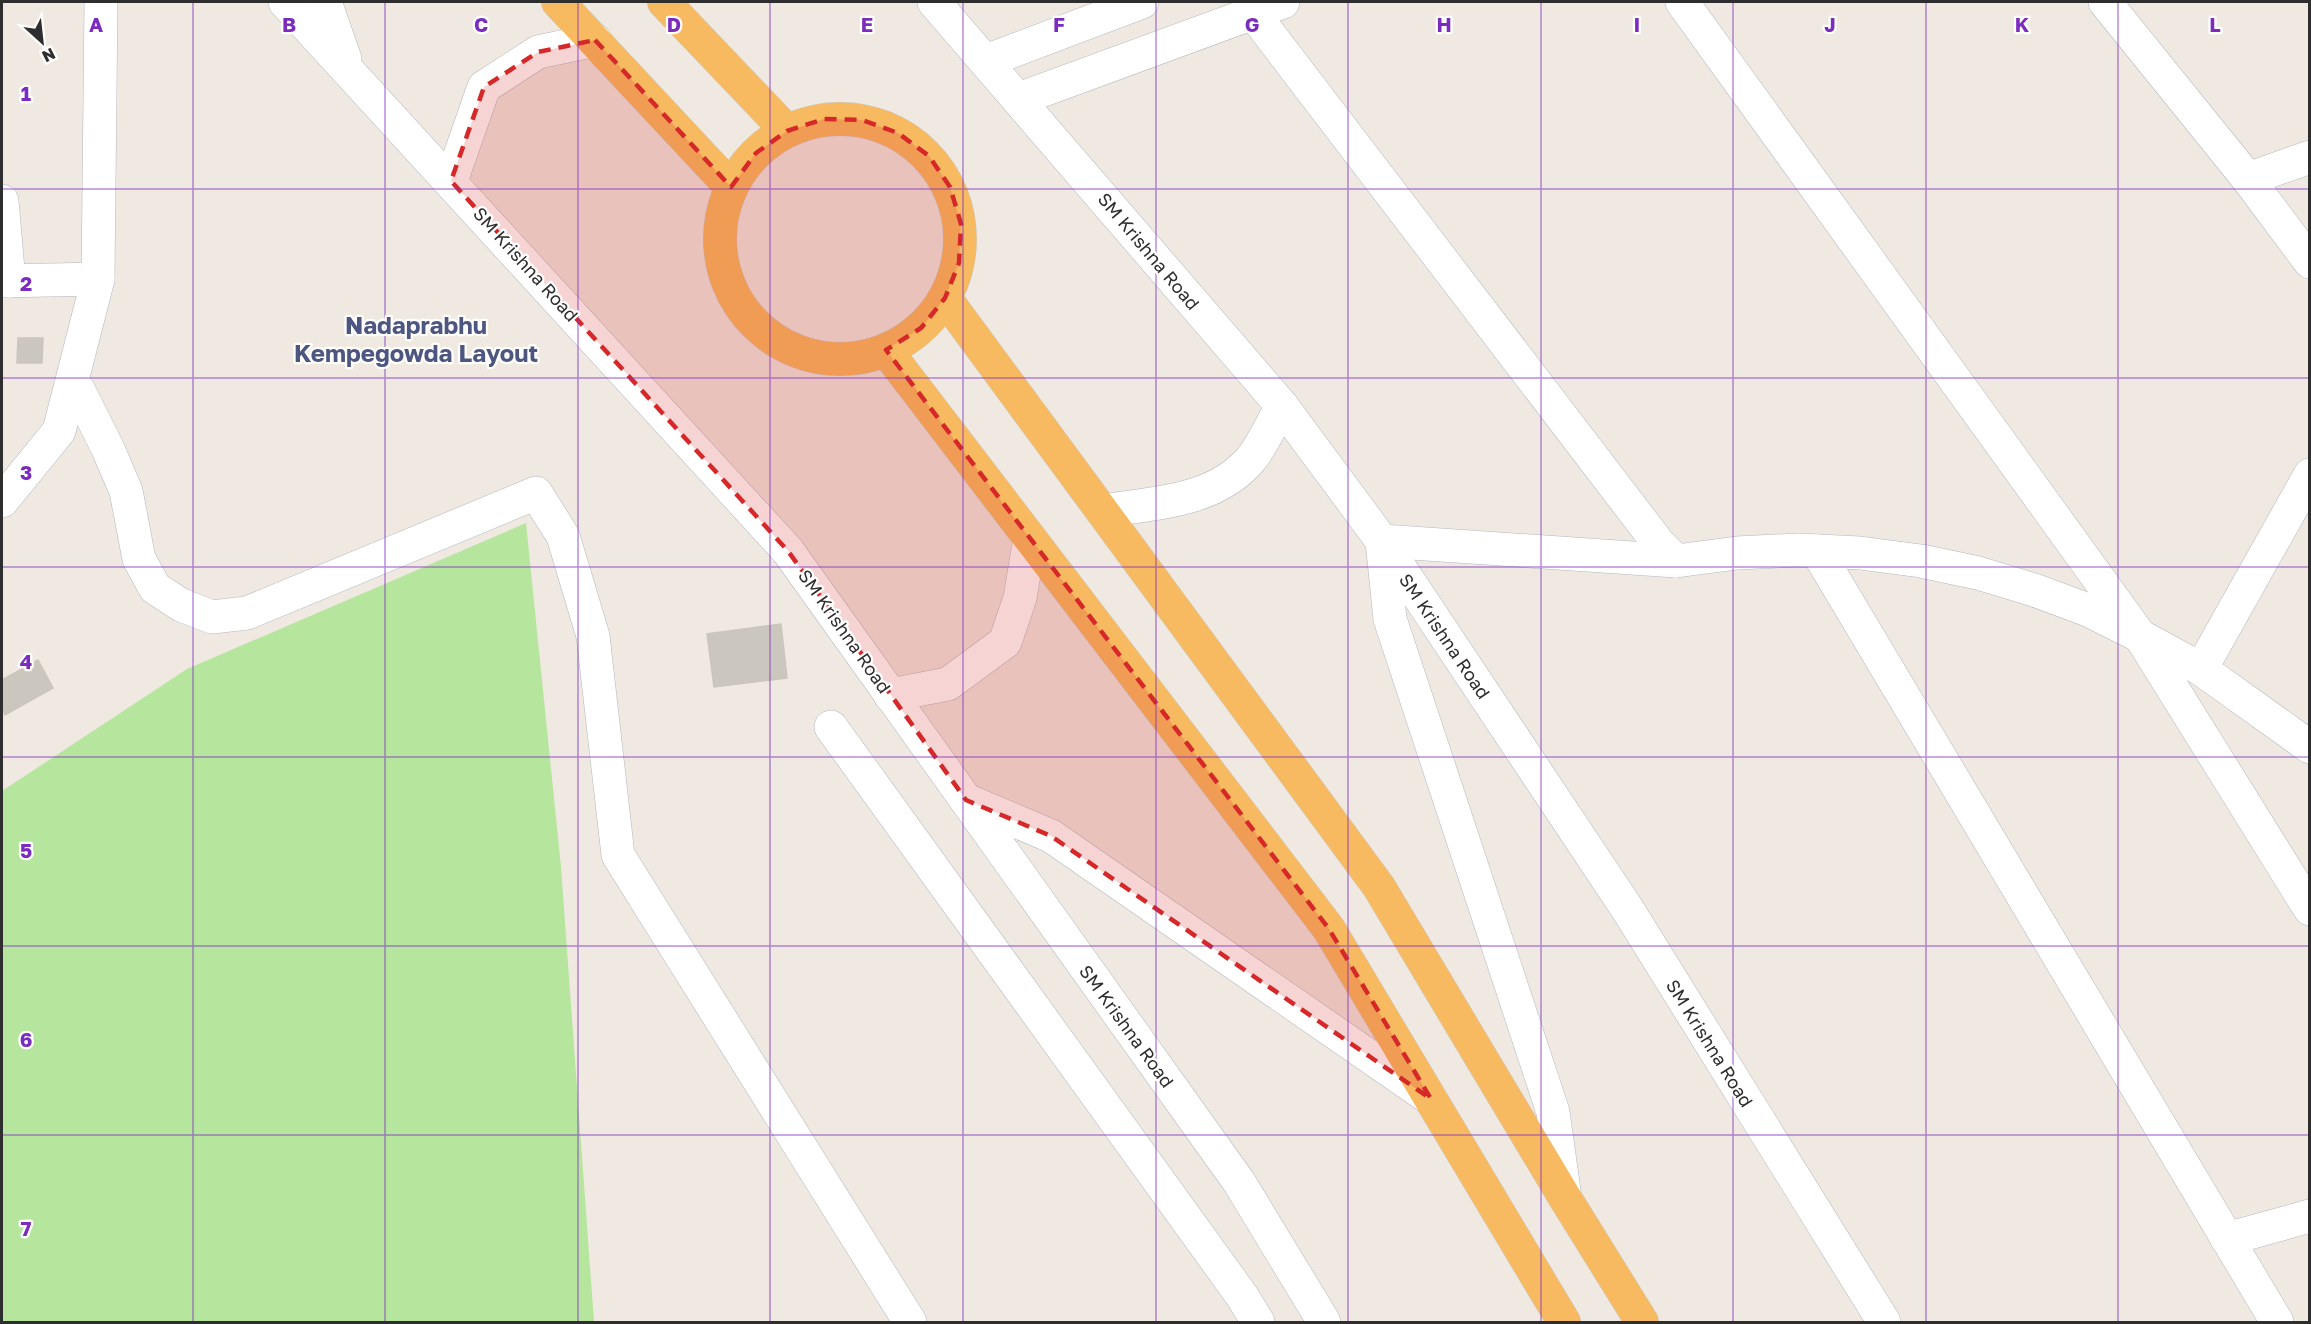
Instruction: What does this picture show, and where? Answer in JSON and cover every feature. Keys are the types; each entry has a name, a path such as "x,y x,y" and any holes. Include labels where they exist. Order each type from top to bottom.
{"highway":[{"path":"558,2 731,187"},
{"path":"663,2 787,131"},
{"path":"824,119 862,120 898,133 929,156 950,187 961,224 959,262 945,298 921,328 886,350 845,360 804,354 767,335 739,305 723,267 720,226 731,187 756,153 787,131 824,119"},
{"path":"945,298 1379,886 1564,1198 1642,1323"},
{"path":"886,350 1329,929 1564,1323"}],"street":[{"path":"2,501 59,431 98,279 101,2"},
{"name":"SM Krishna Road","path":"285,2 788,551 1239,1182 1324,1323"},
{"path":"325,2 349,72"},
{"name":"SM Krishna Road","path":"934,2 1282,406 1382,542 1628,910 1884,1323"},
{"path":"986,61 1142,2"},
{"path":"1019,99 1283,2"},
{"path":"1682,2 2140,636 2310,909"},
{"path":"2119,5 2310,262"},
{"path":"1252,13 1652,534 1676,561"},
{"path":"451,181 484,87 538,52 595,40"},
{"path":"2248,179 2310,157"},
{"path":"2,201 5,281 98,279"},
{"path":"78,389 126,491 139,559 155,588 181,605 212,617 247,613 536,493 563,536 593,636 618,855 910,1323"},
{"path":"1102,511 1184,499 1228,480 1252,458 1282,406"},
{"path":"2201,669 2310,475"},
{"path":"890,695 948,684 1005,642 1020,598 1030,538"},
{"path":"1564,1198 1553,1112 1390,619 1382,542 1676,561 1737,553 1817,551 1860,553 1921,561 1978,573 2088,610 2140,636 2201,669 2310,747"},
{"path":"1817,551 2277,1323"},
{"path":"831,726 1242,1296 1258,1323"},
{"path":"966,800 1051,836 1431,1099"},
{"path":"2227,1239 2310,1216"}],"highlighted area":[{"path":"595,40 731,187 756,153 787,131 824,119 862,120 898,133 929,156 950,187 961,224 959,263 945,298 921,328 886,350 1329,929 1431,1099 1051,836 966,800 788,551 451,181 484,87 538,52"}],"green space":[{"path":"526,523 561,867 594,1322 2,1322 2,791 187,669"}],"building":[{"path":"18,338 43,338 42,363 17,363"},
{"path":"781,624 787,678 714,687 707,634"},
{"path":"38,660 53,688 5,715 2,707 2,680"}],"district":[{"name":"Nadaprabhu Kempegowda Layout","path":"416,338"}]}
